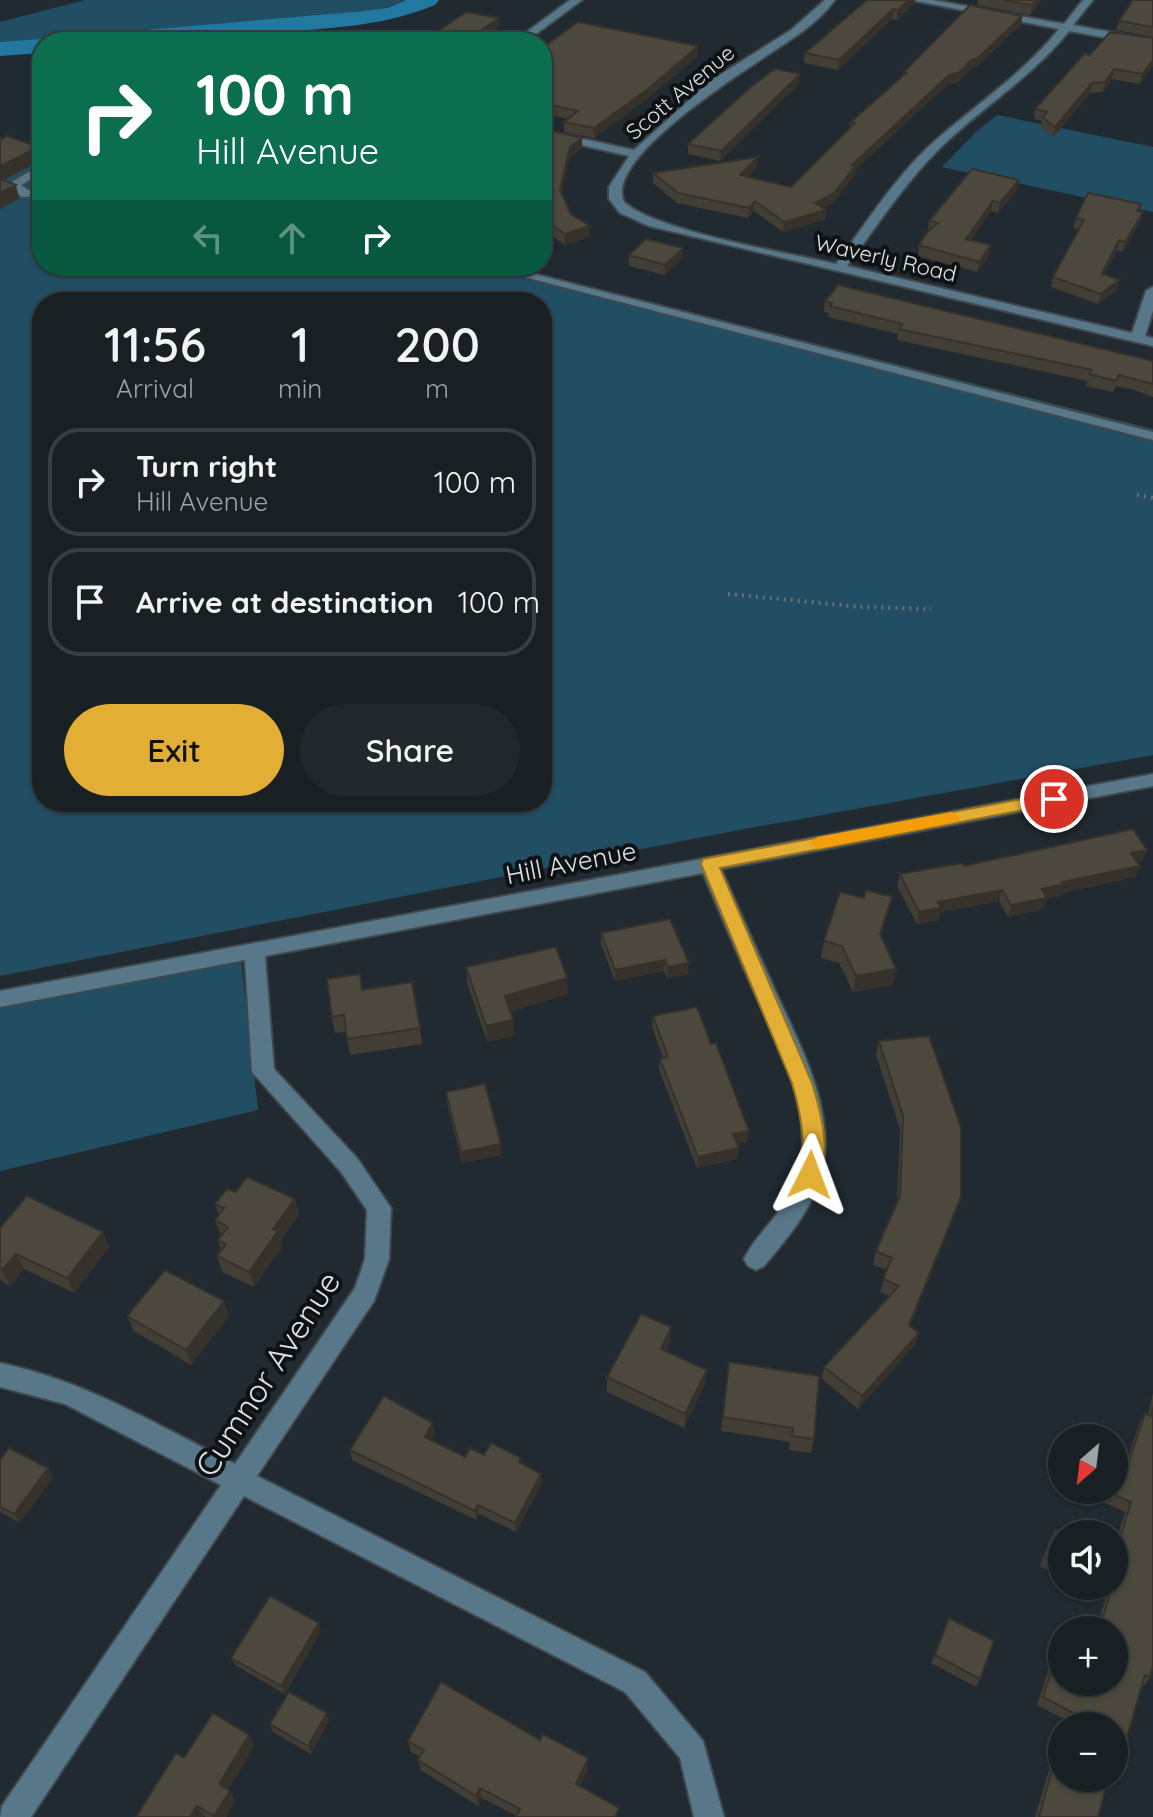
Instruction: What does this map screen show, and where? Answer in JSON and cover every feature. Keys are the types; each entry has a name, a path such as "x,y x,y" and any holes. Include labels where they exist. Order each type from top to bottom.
{"street":[{"path":"532,32 577,0"},
{"name":"Scott Avenue","path":"615,199 615,182 637,154 722,77 795,30 830,0"},
{"path":"916,0 1153,43"},
{"path":"840,267 903,183 938,144 1025,72 1088,0"},
{"path":"552,135 637,154"},
{"path":"32,174 13,185 26,194 32,193"},
{"name":"Waverly Road","path":"615,199 632,214 655,224 1153,342"},
{"path":"527,276 1153,436"},
{"path":"1137,338 1153,291"},
{"name":"Hill Avenue","path":"0,999 1153,780"},
{"path":"709,864 792,1054 810,1111 813,1145 810,1175 802,1195 780,1230 756,1259"},
{"name":"Cumnor Avenue","path":"13,1817 365,1293 377,1259 379,1208 349,1165 263,1072 254,949"},
{"path":"0,1375 35,1382 72,1395 635,1682 693,1751 709,1817"}],"path":[{"path":"1137,495 1153,498"},
{"path":"728,594 862,607 931,609"}],"shaded area":[{"path":"85,0 405,0 382,9 323,18 156,32 32,32 32,42 0,45 0,22"},
{"path":"997,115 1153,147 1153,212 942,167"},
{"path":"0,137 32,145 32,276 549,276 1153,429 1153,755 723,833 0,976"},
{"path":"241,961 258,1110 0,1171 0,1008"}],"building":[{"path":"867,0 909,0 898,10 893,9 839,60 805,53"},
{"path":"1002,0 1036,0 1032,5"},
{"path":"1133,0 1153,0 1153,27 1119,21"},
{"path":"970,5 1022,16 978,58 971,60 960,72 949,75 852,165 856,165 834,193 815,203 826,210 784,222 755,201 749,208 678,193 653,173 758,157 740,175 791,187 855,123 851,122 906,73 903,73"},
{"path":"466,12 499,18 479,32 437,32"},
{"path":"578,22 698,46 648,89 594,128 564,122 578,111 552,105 552,41"},
{"path":"1110,32 1153,38 1153,60 1142,74 1114,69 1105,82 1092,83 1055,127 1043,118 1047,112 1035,109 1085,53 1089,56"},
{"path":"775,69 800,74 721,151 688,144 752,86"},
{"path":"552,131 582,138 570,147 560,190 571,214 590,226 565,234 552,226"},
{"path":"7,136 32,145 32,150 0,166 0,140"},
{"path":"972,169 1019,180 1000,203 993,201 966,239 991,245 979,262 919,245 938,223 929,221"},
{"path":"0,179 16,185 0,193"},
{"path":"1088,193 1141,204 1137,211 1143,212 1125,242 1119,240 1102,274 1119,280 1101,294 1053,277 1084,220 1076,218"},
{"path":"646,239 683,248 665,265 629,255"},
{"path":"838,285 1153,361 1153,384 1119,375 1116,381 1089,374 1092,370 899,329 903,324 830,306 832,303 825,301"},
{"path":"1133,829 1147,850 1131,853 1140,866 1062,882 1064,884 1042,889 1047,898 1011,905 1002,890 938,902 941,908 919,912 900,874 962,863 964,866"},
{"path":"866,890 892,897 880,934 896,969 856,976 842,946 824,941 840,892 864,898"},
{"path":"670,919 689,963 668,967 665,960 615,970 601,933"},
{"path":"556,947 567,978 505,996 513,1020 486,1026 466,967"},
{"path":"360,974 362,990 412,982 420,1028 347,1039 344,1015 332,1017 327,979"},
{"path":"697,1007 711,1044 716,1043 749,1131 733,1134 739,1148 698,1157 660,1059 668,1057 653,1016"},
{"path":"929,1036 961,1128 961,1197 909,1325 919,1333 862,1396 824,1367 899,1286 883,1279 892,1258 876,1251 900,1196 903,1116 879,1041"},
{"path":"485,1084 501,1144 461,1152 446,1092"},
{"path":"247,1177 295,1199 273,1229 278,1231 249,1272 217,1256 226,1244 218,1240 228,1227 215,1220 224,1208 215,1204 227,1189 236,1192"},
{"path":"27,1196 103,1232 67,1278 16,1254 0,1269 0,1228"},
{"path":"165,1270 224,1301 186,1350 127,1316"},
{"path":"641,1314 671,1327 661,1349 707,1370 685,1414 607,1377"},
{"path":"729,1362 819,1376 814,1439 792,1436 793,1428 723,1417"},
{"path":"384,1396 433,1423 425,1437 465,1457 470,1448 484,1455 491,1443 521,1458 519,1462 541,1474 515,1523 478,1505 475,1511 350,1450"},
{"path":"1153,1407 1153,1666 1150,1677 1145,1675 1128,1733 1128,1712 1071,1712 1043,1697 1048,1682 1048,1696 1128,1696 1128,1616 1103,1616 1108,1600 1128,1600 1126,1520 1131,1502 1128,1501 1128,1465 1145,1413 1151,1416"},
{"path":"9,1448 48,1468 14,1514 0,1507 0,1460"},
{"path":"270,1596 319,1623 281,1686 231,1658"},
{"path":"949,1618 994,1641 980,1679 935,1655"},
{"path":"441,1682 540,1740 543,1734 588,1758 576,1784 619,1808 615,1817 516,1817 520,1809 480,1788 476,1796 418,1760 424,1750 408,1741"},
{"path":"289,1692 327,1713 308,1746 270,1724"},
{"path":"213,1713 249,1735 219,1784 230,1791 214,1816 197,1806 190,1817 136,1817 176,1753 184,1758"},
{"path":"1048,1785 1048,1792 1105,1792 1098,1817 1039,1817"}],"waterway":[{"path":"203,32 365,18 392,14 427,0"},
{"path":"0,49 32,47"}],"slow traffic":[{"path":"818,843 952,818"}],"route":[{"path":"810,1175 813,1145 810,1111 802,1083 709,864 1054,799"}]}
